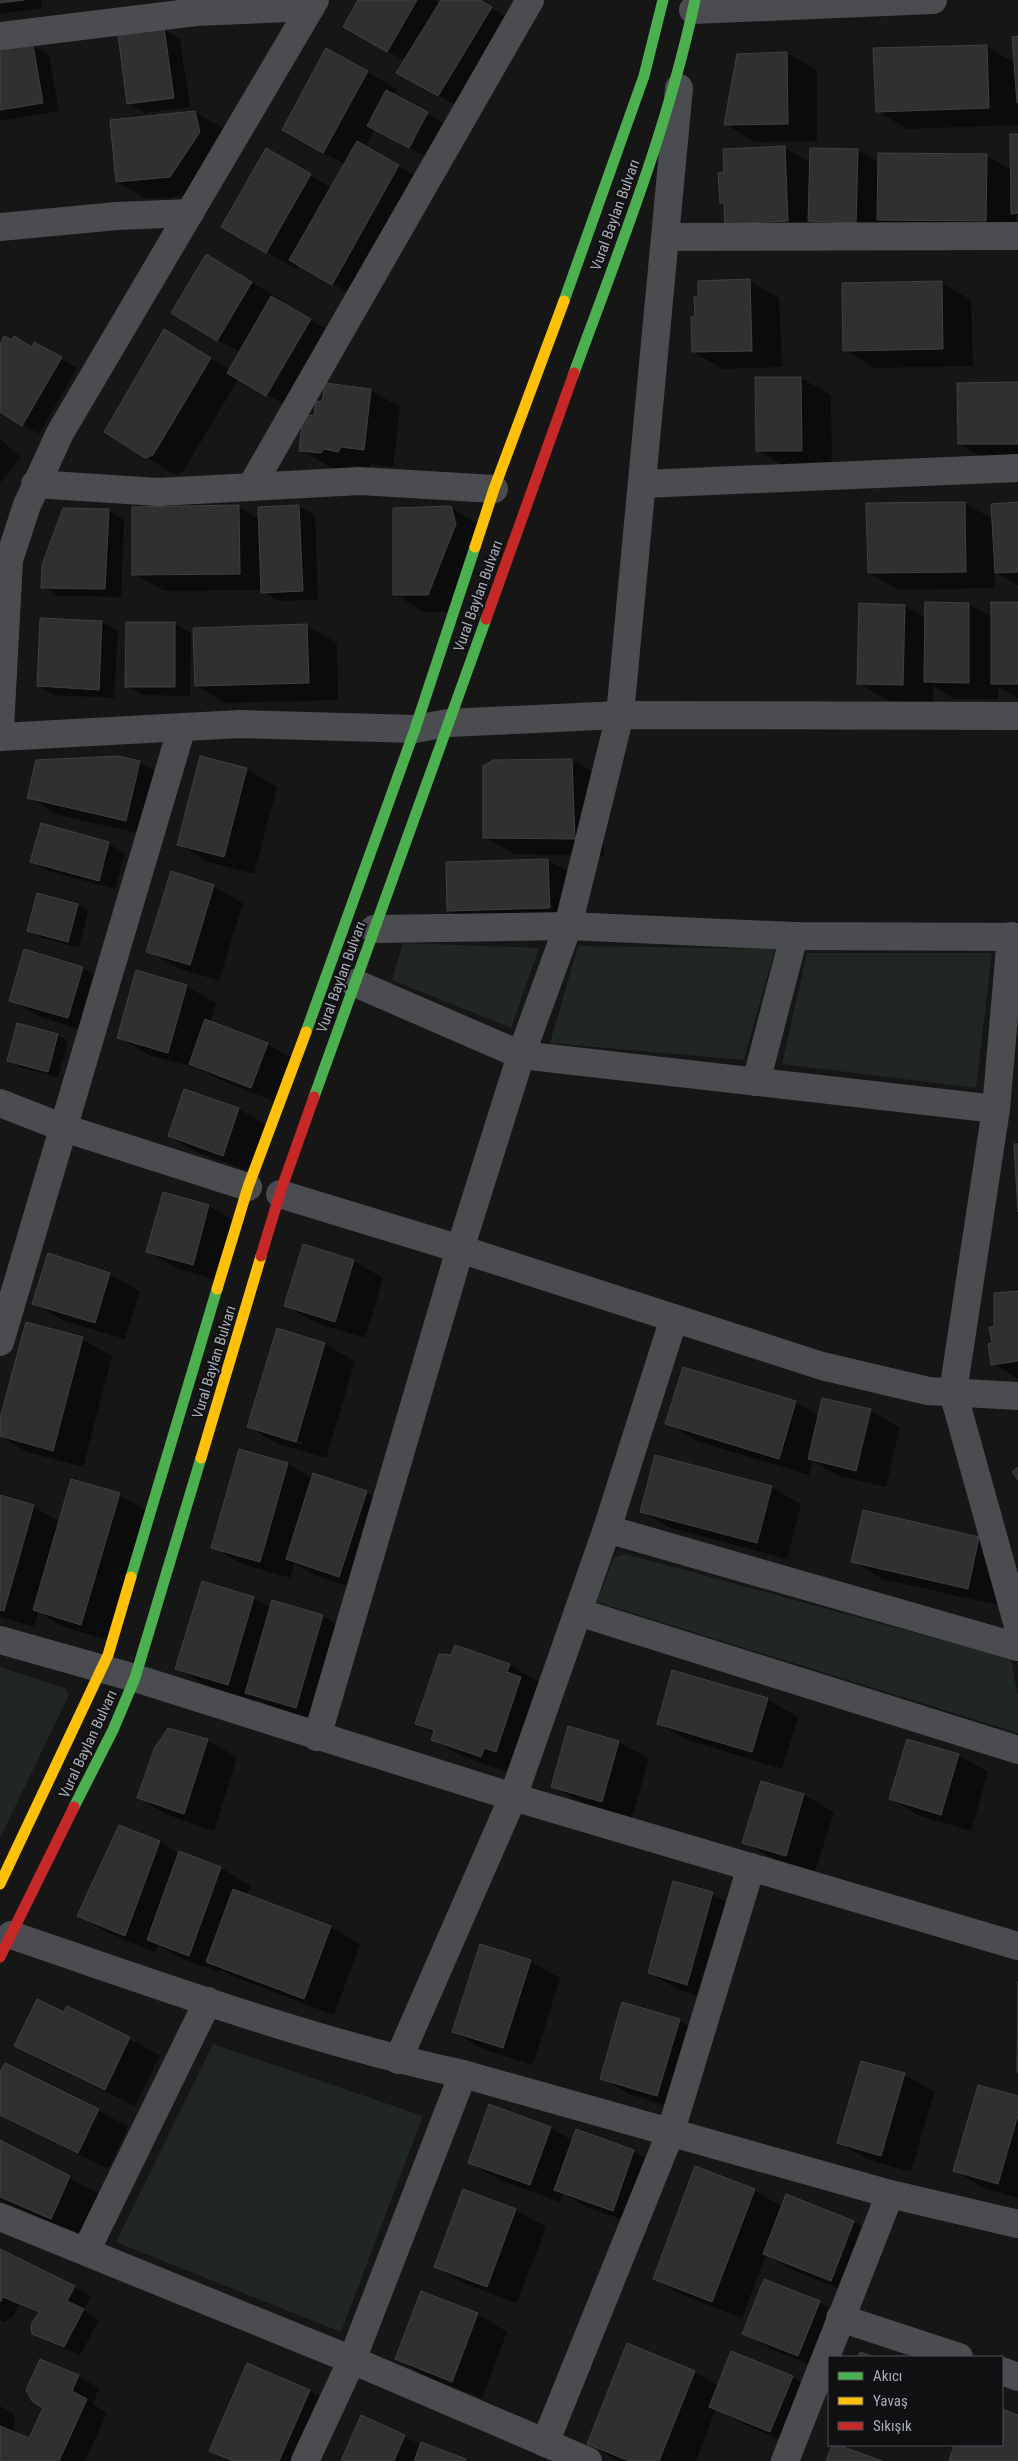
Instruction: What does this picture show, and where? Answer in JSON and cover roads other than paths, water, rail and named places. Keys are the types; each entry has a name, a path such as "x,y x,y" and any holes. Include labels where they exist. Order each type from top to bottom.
{"main road":[{"name":"Vural Baylan Bulvarı","path":"0,1884 108,1655 248,1187 415,729 494,489 644,76 663,0"},
{"name":"Vural Baylan Bulvarı","path":"5,1946 113,1730 135,1678 280,1194 649,166 682,60 694,5"}],"street":[{"path":"251,487 530,0"},
{"path":"694,5 933,0"},
{"path":"0,36 196,12 313,3"},
{"path":"0,728 4,555 60,432 313,3"},
{"path":"316,1737 460,1249 521,1055 568,926 620,715 667,236 682,60"},
{"path":"0,227 117,216 190,214"},
{"path":"667,236 1018,236"},
{"path":"643,484 1018,468"},
{"path":"36,484 158,492 360,481 494,489"},
{"path":"0,737 240,724 415,729 448,723 620,715 1018,716"},
{"path":"0,1342 182,727"},
{"path":"374,929 568,926 794,936 1015,936 996,1109 953,1392 1010,1569 1018,1626"},
{"path":"756,1082 794,936"},
{"path":"355,983 521,1055 996,1109"},
{"path":"0,1103 64,1128 248,1187"},
{"path":"280,1194 460,1249 822,1366 928,1391 1018,1396"},
{"path":"398,2060 513,1797 607,1529 674,1318"},
{"path":"607,1529 1018,1647"},
{"path":"578,1612 1018,1750"},
{"path":"0,1640 135,1678 316,1737 513,1797 1018,1946"},
{"path":"545,2443 670,2134 751,1867"},
{"path":"5,1946 208,2001 398,2060 463,2074 670,2134 890,2194 1018,2224"},
{"path":"86,2250 208,2001"},
{"path":"305,2461 352,2360 463,2074"},
{"path":"785,2461 890,2194"},
{"path":"0,2216 352,2360 588,2461"},
{"path":"840,2318 956,2356"},
{"path":"1003,2371 1018,2377"}]}
